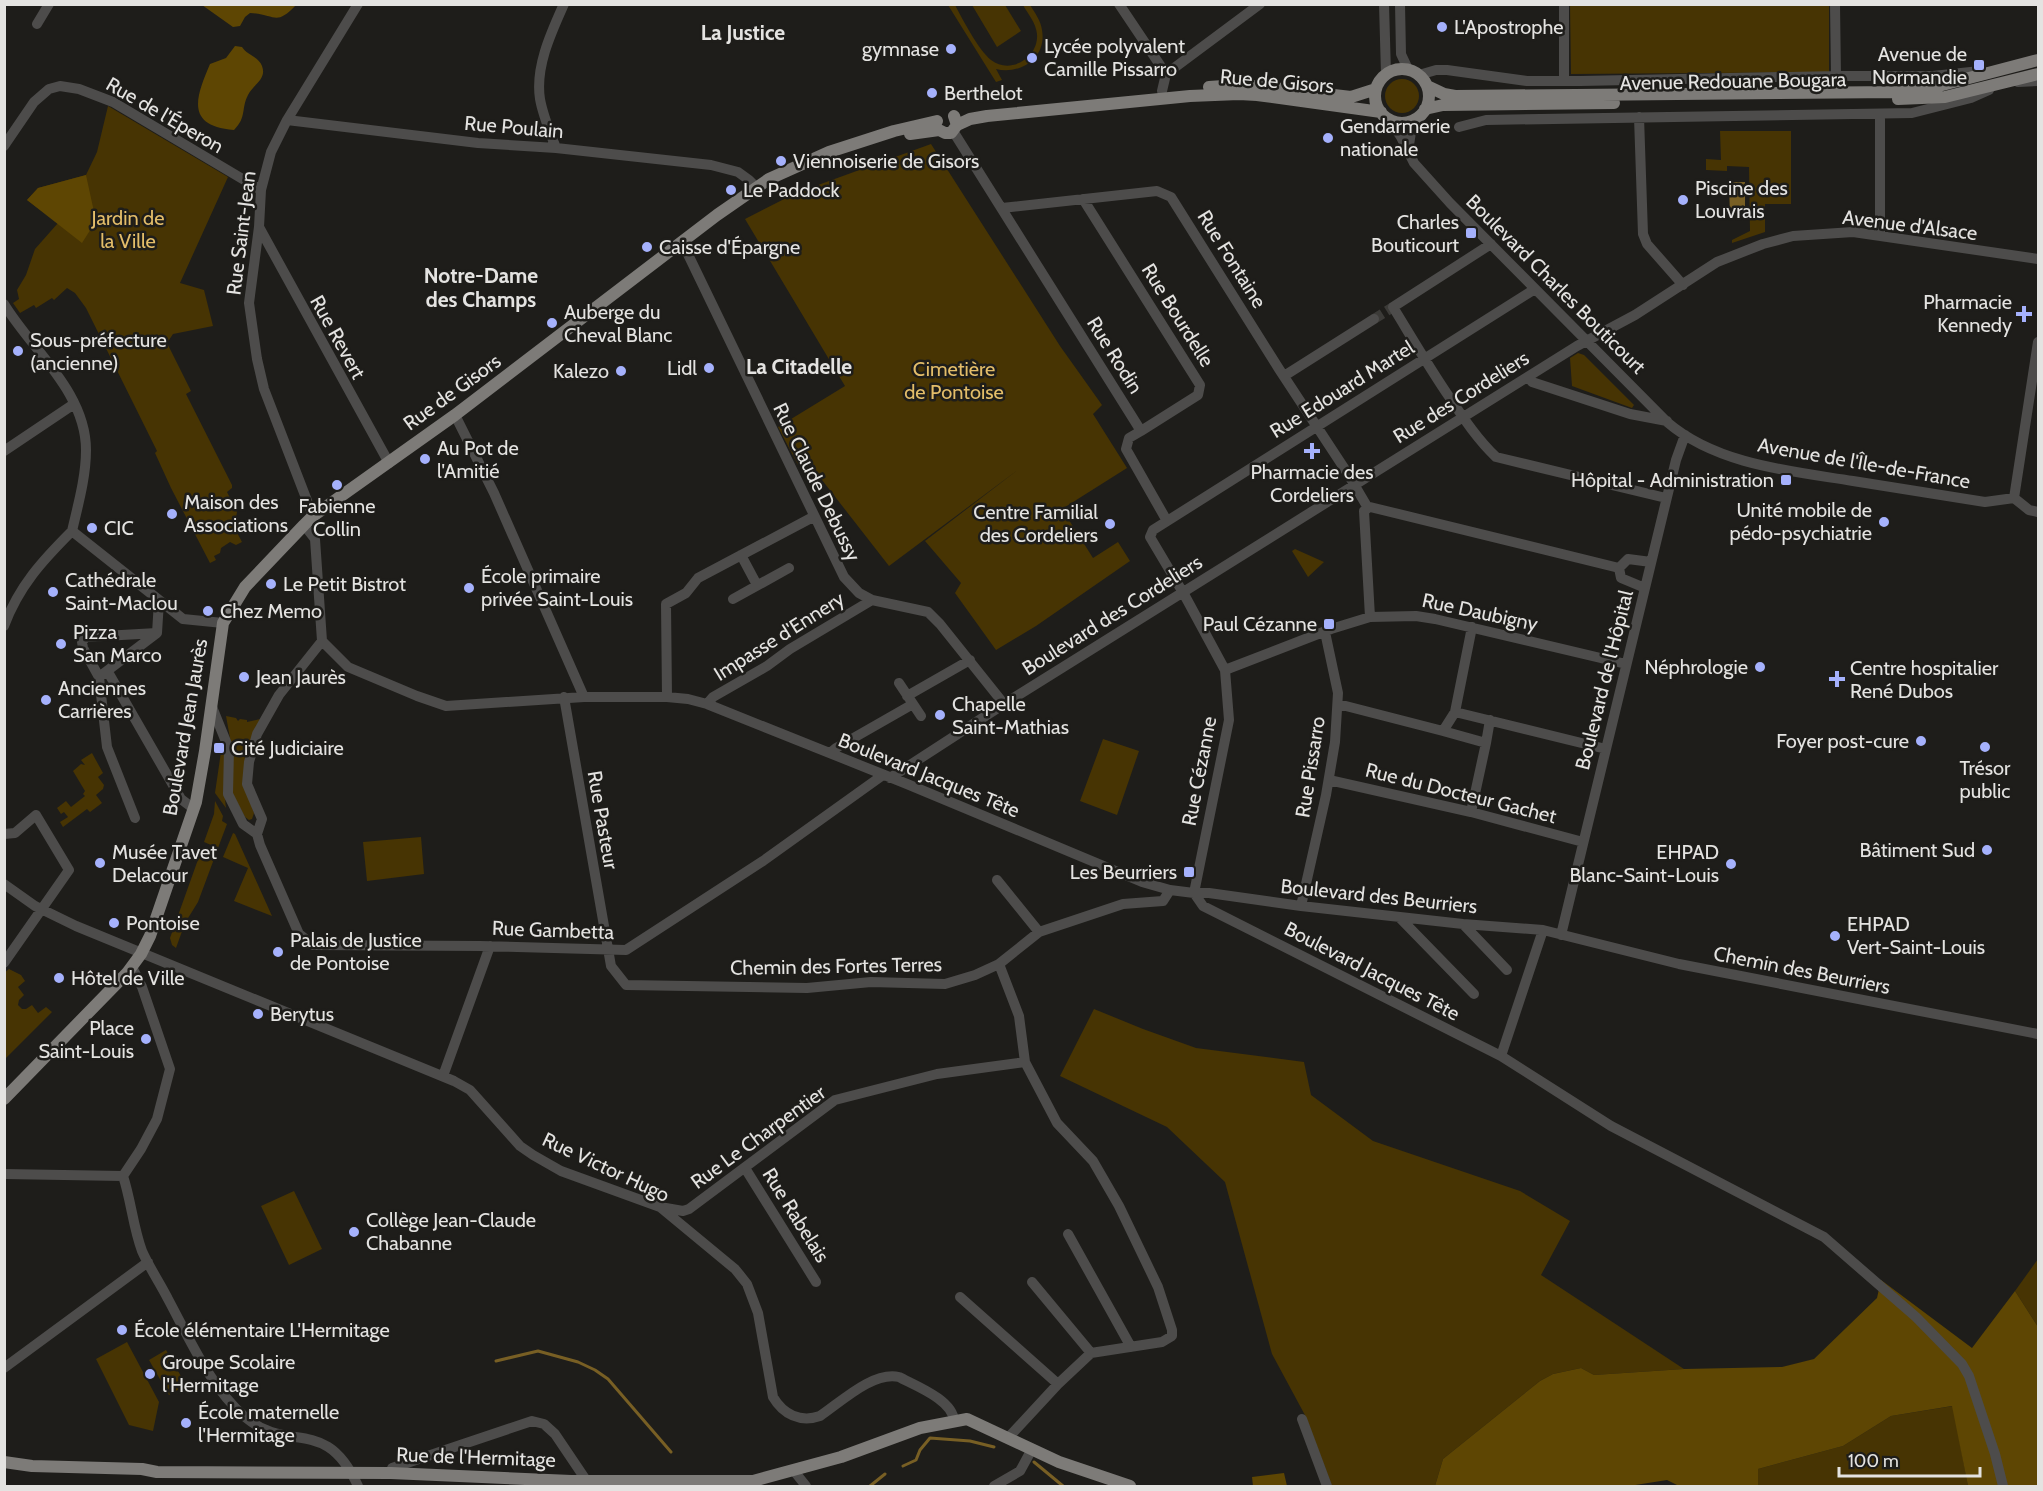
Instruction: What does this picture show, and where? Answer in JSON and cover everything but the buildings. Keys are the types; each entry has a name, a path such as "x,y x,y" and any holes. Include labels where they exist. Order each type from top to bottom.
{"main road":[{"path":"2008,75 2018,60 2038,53"},
{"name":"Avenue Redouane Bougara","path":"1425,109 1443,105 1480,104 1924,99 1945,97 1986,86 2038,60"},
{"path":"1401,69 1414,72 1427,86 1429,98 1425,109 1413,120 1405,122 1385,116 1377,105 1376,89 1379,82 1386,74 1401,69"},
{"name":"Avenue Redouane Bougara","path":"1427,86 1444,94 1455,96 1897,92 2008,75 2038,74"},
{"name":"Rue de Gisors","path":"956,122 994,107 1238,85 1351,97 1376,89"},
{"name":"Rue de Gisors","path":"956,122 987,116 1215,94 1257,95 1385,116"},
{"path":"944,114 950,114 956,122 945,133 938,125 944,114"},
{"name":"Rue de Gisors","path":"223,623 245,587 309,520 455,415 730,205 757,188 832,158 938,125"},
{"name":"Boulevard Jean Jaurès","path":"4,1099 132,967 150,936 194,809 212,707 223,623"},
{"name":"Rue de l'Hermitage","path":"5,1464 25,1469 32,1466 142,1469 157,1472 391,1473 496,1481 511,1479 757,1481 841,1457 916,1430 967,1419 1066,1464 1115,1484 1130,1486"}],"street":[{"path":"37,24 49,4"},
{"name":"Rue Saint-Jean","path":"322,641 315,539 275,421 257,359 249,303 259,227 261,190 271,152 287,120 358,4"},
{"path":"556,148 543,112 539,89 544,53 564,4"},
{"path":"1119,4 1166,74"},
{"path":"1162,91 1166,74 1260,4"},
{"path":"1384,4 1386,74"},
{"path":"1400,4 1401,54 1414,72"},
{"path":"1564,4 1564,81"},
{"path":"1835,4 1836,76"},
{"path":"1986,86 2038,68"},
{"name":"Avenue Redouane Bougara","path":"1414,72 1447,70 1527,81 2008,75"},
{"path":"2008,75 2038,81"},
{"name":"Avenue Redouane Bougara","path":"1459,127 1485,120 1912,112 1971,98 2008,75"},
{"name":"Rue de l'Éperon","path":"4,146 34,102 43,93 60,86 79,89 113,102 261,190"},
{"path":"1480,104 1485,120"},
{"path":"1880,114 1880,235"},
{"name":"Boulevard Charles Bouticourt","path":"1385,116 1414,163 1667,422 1685,435"},
{"path":"1639,117 1644,239 1683,285"},
{"name":"Rue Poulain","path":"287,120 478,143 556,148 711,165 738,172 757,188"},
{"path":"1408,151 1413,120"},
{"name":"Rue Rodin","path":"956,122 1002,208 1141,430"},
{"name":"Rue Fontaine","path":"1002,208 1157,190 1171,197 1368,508"},
{"name":"Rue Bourdelle","path":"1083,199 1200,385 1198,395 1141,430"},
{"name":"Rue Revert","path":"259,227 389,463"},
{"name":"Avenue d'Alsace","path":"1587,341 1635,315 1717,262 1779,239 1831,232 1853,232 2038,259"},
{"name":"Rue Claude Debussy","path":"682,242 844,577 859,593 872,600 928,612 970,660 1004,704"},
{"path":"1491,244 1393,308 1462,417 1484,446 1497,456 1666,498"},
{"name":"Rue Edouard Martel","path":"1167,521 1535,289"},
{"path":"4,304 66,387 85,438 86,451 72,531 38,566 12,607 4,626"},
{"path":"1284,376 1374,319"},
{"name":"Rue des Cordeliers","path":"1355,485 1587,341"},
{"path":"2038,342 2014,498 2029,510 2038,512"},
{"path":"1528,377 1532,382 1630,414 1667,422"},
{"path":"4,451 74,404"},
{"path":"455,415 494,493 584,697"},
{"path":"1141,430 1129,438 1126,449 1167,521 1153,530 1150,537 1183,593"},
{"name":"Avenue de l'Île-de-France","path":"1685,435 1742,460 1781,470 1985,502 2014,498"},
{"name":"Boulevard de l'Hôpital","path":"1561,935 1666,498 1685,435"},
{"name":"Boulevard des Cordeliers","path":"886,777 1355,485"},
{"path":"1370,617 1364,511 1370,507 1619,568"},
{"path":"667,697 666,604 686,593 698,578 813,517"},
{"path":"72,531 183,619 223,623"},
{"path":"741,555 757,585"},
{"path":"1619,568 1628,560 1651,562"},
{"path":"733,599 789,568"},
{"path":"1619,568 1621,578 1645,588"},
{"name":"Rue Cézanne","path":"1183,593 1225,670 1229,720 1194,893"},
{"name":"Impasse d'Ennery","path":"707,704 713,697 872,600"},
{"path":"104,675 157,633 159,601"},
{"name":"Rue Daubigny","path":"1225,670 1370,617 1416,616 1626,664"},
{"path":"1443,731 1455,712 1472,627"},
{"name":"Rue Pissarro","path":"1301,906 1329,780 1335,742 1338,693 1325,632"},
{"path":"157,633 86,637 82,642 83,648 104,675 181,799 194,809"},
{"path":"212,707 229,749 228,794 243,824 256,834 262,819 248,784 249,762 257,734 279,695 322,641"},
{"name":"Boulevard Jacques Tête","path":"322,641 348,666 446,706 564,697 667,697 707,704 1142,882 1170,890 1194,893 1203,906 1501,1056 1611,1126 1824,1237 1916,1317 1962,1364 1969,1376 1995,1454 2003,1486"},
{"path":"830,753 970,660"},
{"path":"104,675 106,747 135,818"},
{"path":"898,683 921,716"},
{"name":"Rue Pasteur","path":"564,697 607,949"},
{"path":"1338,704 1486,743"},
{"path":"1455,712 1606,749"},
{"path":"1471,812 1490,720"},
{"name":"Rue Gambetta","path":"256,834 298,934 313,945 490,946 627,950 886,777"},
{"name":"Rue du Docteur Gachet","path":"1329,780 1471,812 1583,842"},
{"path":"4,834 15,833 36,815 69,870 4,963"},
{"path":"997,880 1039,932"},
{"name":"Rue Victor Hugo","path":"4,884 42,909 141,954 443,1076 470,1090 520,1146 532,1155 561,1171 660,1207 735,1269 747,1284 758,1313 773,1397 778,1406 787,1414 810,1418 820,1416 876,1379 891,1376 899,1377 942,1401 952,1411 954,1421"},
{"name":"Chemin des Fortes Terres","path":"607,949 611,966 626,985 807,988 871,982 945,984 975,975 999,964 1039,932 1123,904 1163,900 1170,890"},
{"name":"Boulevard des Beurriers","path":"1194,893 1463,924 1543,930 1561,935"},
{"path":"1398,917 1474,994"},
{"path":"1463,924 1507,970"},
{"path":"1501,1056 1543,930"},
{"name":"Chemin des Beurriers","path":"1561,935 1679,964 2038,1034"},
{"path":"443,1076 490,946"},
{"path":"999,964 1019,1016 1025,1062 1057,1124 1093,1161 1119,1206 1158,1287 1172,1330 1172,1336 1162,1342 1091,1353 1058,1384 1008,1438"},
{"path":"132,967 142,987 170,1069 157,1119 123,1176 142,1251 186,1332 220,1390 229,1401 259,1427 324,1443 336,1452 358,1486"},
{"name":"Rue Le Charpentier","path":"660,1207 686,1211 835,1100 937,1074 1025,1062"},
{"name":"Rue Rabelais","path":"745,1168 816,1282"},
{"path":"4,1174 123,1176"},
{"path":"1068,1234 1131,1347"},
{"path":"4,1368 148,1262"},
{"path":"1032,1282 1091,1353"},
{"path":"960,1297 1058,1384"},
{"path":"1302,1419 1327,1486"},
{"path":"391,1473 392,1468 532,1421 544,1424 555,1434 586,1480"},
{"path":"994,1486 1020,1471 1036,1451"},
{"path":"1016,1486 1020,1471"},
{"path":"790,1472 806,1486"}],"green space":[{"path":"948,5 955,5 986,55 991,60 1006,66 1022,62 1028,57 1036,43 1035,26 1023,5 1030,5 1041,27 1040,49 1030,62 1022,67 996,69 1002,80 996,82"},
{"path":"972,5 1005,5 1021,31 997,47"},
{"path":"1570,5 1829,5 1829,72 1571,74"},
{"path":"1402,79 1414,84 1419,96 1414,108 1402,113 1390,108 1385,96 1390,84"},
{"name":"Jardin de la Ville","path":"108,106 228,177 180,283 204,290 213,326 173,334 167,343 191,391 186,394 232,485 227,492 237,512 233,525 242,542 236,545 230,542 221,548 220,553 214,556 216,560 210,563 171,488 155,453 157,451 86,308 75,293 67,288 54,300 52,298 36,308 34,305 20,313 13,303 19,299 17,290 26,275 35,249 58,223 27,200 38,188 86,175 97,152"},
{"path":"1720,131 1791,131 1791,204 1765,204 1765,232 1732,243 1732,240 1750,231 1749,167 1727,166 1727,171 1706,170 1706,159 1721,160"},
{"name":"Cimetière de Pontoise","path":"931,144 1060,346 1102,405 1093,414 1127,468 1062,509 1093,558 1118,542 1130,561 1036,626 996,650 955,593 961,583 925,541 1019,469 889,566 808,462 798,465 778,427 845,386 745,219 796,193"},
{"path":"1578,353 1584,355 1634,405 1632,408 1572,386 1570,358"},
{"path":"1295,549 1324,562 1308,577 1292,551"},
{"path":"226,716 236,718 238,721 247,720 247,722 260,719 243,780 254,813 252,819 249,820 245,817 231,791 232,749"},
{"path":"1103,739 1139,751 1117,815 1080,801"},
{"path":"222,745 225,760 226,808 215,793"},
{"path":"92,753 103,773 98,777 104,785 103,789 96,795 102,803 90,812 87,809 63,827 60,822 68,817 64,812 61,814 57,808 66,801 71,807 85,796 83,794 85,791 73,771 81,764 85,765 81,760"},
{"path":"215,801 223,816 222,821 227,824 218,848 204,842 214,814"},
{"path":"233,833 272,916 234,901 248,868 223,857"},
{"path":"421,837 424,874 367,881 363,842"},
{"path":"200,854 214,859 198,902 185,923 176,948 172,945 170,938"},
{"path":"9,969 21,975 25,981 18,987 24,995 18,1005 22,1009 32,1005 38,1013 46,1007 52,1012 5,1059 4,973"},
{"path":"1094,1009 1196,1048 1304,1062 1311,1095 1373,1141 1520,1191 1570,1221 1541,1275 1684,1369 1594,1375 1581,1368 1553,1374 1540,1381 1443,1459 1435,1486 1332,1486 1306,1417 1272,1354 1225,1182 1167,1127 1060,1076"},
{"path":"294,1191 322,1249 289,1265 261,1206"},
{"path":"2038,1259 2038,1327 2015,1291"},
{"path":"127,1342 159,1402 153,1431 129,1425 96,1359"},
{"path":"166,1350 186,1385 169,1395 149,1360"},
{"path":"1953,1406 1968,1486 1758,1486 1758,1469 1843,1446 1891,1416"}],"shaded area":[{"path":"202,5 296,5 284,16 275,18 250,13 240,26 233,27"},
{"path":"235,46 242,47 258,60 263,74 248,95 241,121 234,130 208,123 201,117 198,99 210,64 226,58"},
{"path":"86,175 96,221 82,243 27,200 38,188"},
{"path":"1729,182 1745,182 1745,217 1730,217"},
{"path":"1881,1280 1972,1348 2015,1291 2038,1327 2038,1486 1968,1486 1952,1406 1891,1416 1843,1446 1758,1469 1758,1486 1679,1486 1667,1480 1629,1486 1435,1486 1443,1459 1540,1381 1553,1374 1581,1368 1594,1375 1684,1369 1782,1367 1814,1359 1877,1298"},
{"path":"1284,1473 1287,1486 1253,1486 1252,1477"}],"waterway":[{"path":"496,1361 538,1351 578,1362 595,1370 608,1379 671,1452"},
{"path":"903,1466 916,1460 920,1450 930,1438 970,1441 994,1447"},
{"path":"1034,1462 1063,1486"},
{"path":"870,1486 885,1474"}],"tunnel":[{"path":"1374,319 1393,307"}],"place":[{"name":"L'Apostrophe","path":"1442,27"},
{"name":"gymnase","path":"951,49"},
{"name":"Lycée polyvalent Camille Pissarro","path":"1032,58"},
{"name":"Avenue de Normandie","path":"1979,65"},
{"name":"Berthelot","path":"932,93"},
{"name":"Gendarmerie nationale","path":"1328,138"},
{"name":"Viennoiserie de Gisors","path":"781,161"},
{"name":"Le Paddock","path":"731,190"},
{"name":"Piscine des Louvrais","path":"1683,200"},
{"name":"Charles Bouticourt","path":"1471,233"},
{"name":"Caisse d'Épargne","path":"647,247"},
{"name":"Pharmacie Kennedy","path":"2024,314"},
{"name":"Auberge du Cheval Blanc","path":"552,323"},
{"name":"Sous-préfecture (ancienne)","path":"18,351"},
{"name":"Lidl","path":"709,368"},
{"name":"Kalezo","path":"621,371"},
{"name":"Pharmacie des Cordeliers","path":"1312,451"},
{"name":"Au Pot de l'Amitié","path":"425,459"},
{"name":"Hôpital - Administration","path":"1786,480"},
{"name":"Fabienne Collin","path":"337,485"},
{"name":"Maison des Associations","path":"172,514"},
{"name":"Unité mobile de pédo-psychiatrie","path":"1884,522"},
{"name":"Centre Familial des Cordeliers","path":"1110,524"},
{"name":"CIC","path":"92,528"},
{"name":"Le Petit Bistrot","path":"271,584"},
{"name":"École primaire privée Saint-Louis","path":"469,588"},
{"name":"Cathédrale Saint-Maclou","path":"53,592"},
{"name":"Chez Memo","path":"208,611"},
{"name":"Paul Cézanne","path":"1329,624"},
{"name":"Pizza San Marco","path":"61,644"},
{"name":"Néphrologie","path":"1760,667"},
{"name":"Jean Jaurès","path":"244,677"},
{"name":"Centre hospitalier René Dubos","path":"1837,679"},
{"name":"Anciennes Carrières","path":"46,700"},
{"name":"Chapelle Saint-Mathias","path":"940,715"},
{"name":"Foyer post-cure","path":"1921,741"},
{"name":"Trésor public","path":"1985,747"},
{"name":"Cité Judiciaire","path":"219,748"},
{"name":"Bâtiment Sud","path":"1987,850"},
{"name":"Musée Tavet Delacour","path":"100,863"},
{"name":"EHPAD Blanc-Saint-Louis","path":"1731,864"},
{"name":"Les Beurriers","path":"1189,872"},
{"name":"Pontoise","path":"114,923"},
{"name":"EHPAD Vert-Saint-Louis","path":"1835,936"},
{"name":"Palais de Justice de Pontoise","path":"278,952"},
{"name":"Hôtel de Ville","path":"59,978"},
{"name":"Berytus","path":"258,1014"},
{"name":"Place Saint-Louis","path":"146,1039"},
{"name":"Collège Jean-Claude Chabanne","path":"354,1232"},
{"name":"École élémentaire L'Hermitage","path":"122,1330"},
{"name":"Groupe Scolaire l'Hermitage","path":"150,1374"},
{"name":"École maternelle l'Hermitage","path":"186,1423"}],"district":[{"name":"La Justice","path":"743,33"},
{"name":"Notre-Dame des Champs","path":"481,288"},
{"name":"La Citadelle","path":"799,367"}]}
